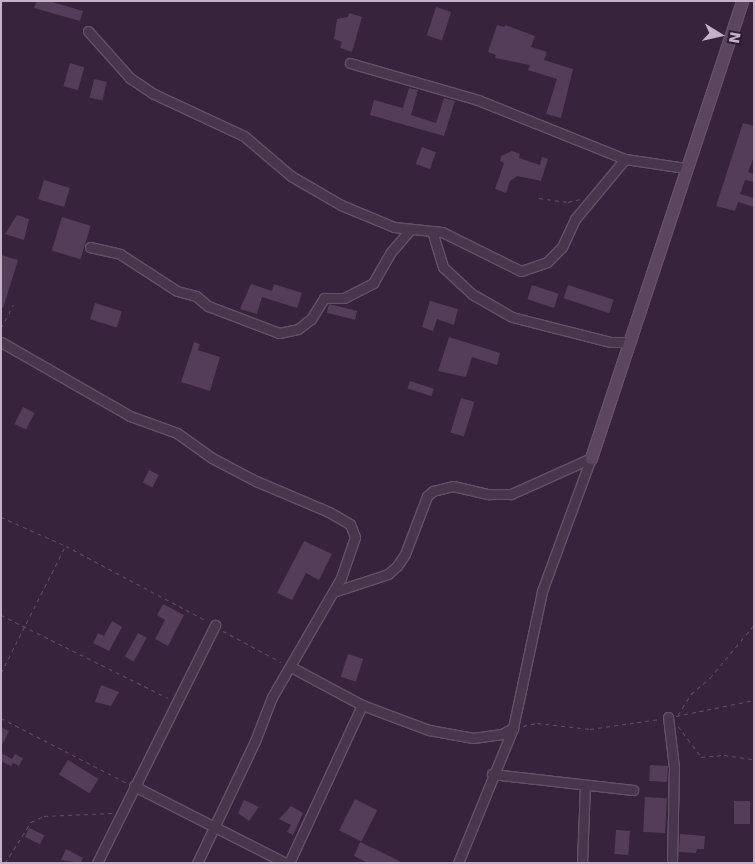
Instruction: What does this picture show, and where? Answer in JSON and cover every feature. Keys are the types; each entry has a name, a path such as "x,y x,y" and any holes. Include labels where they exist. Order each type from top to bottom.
{"street":[{"path":"458,863 492,774 513,728 542,591 592,458 685,168 742,1"},
{"path":"88,31 130,78 154,94 244,136 291,176 361,216 409,231 432,231 474,246 521,271 547,262 562,246 576,219 625,160"},
{"path":"350,63 478,100 625,160 685,168"},
{"path":"90,247 120,254 177,291 196,296 208,306 256,326 279,333 298,329 311,319 324,298 344,298 373,283 390,253 409,231"},
{"path":"432,231 443,267 472,294 512,317 611,342 630,342"},
{"path":"1,342 130,416 177,433 212,458 350,524 355,537 333,592 272,697 214,828 196,863"},
{"path":"333,592 388,574 397,566 405,554 427,496 433,491 453,486 489,494 511,494 592,458"},
{"path":"97,863 215,625"},
{"path":"291,667 362,705 454,737 473,738 502,734 513,728"},
{"path":"134,786 214,828 287,863 362,705"},
{"path":"672,863 673,716"},
{"path":"492,774 633,790"},
{"path":"582,863 586,786"}],"path":[{"path":"539,198 568,202 596,195"},
{"path":"1,328 13,305"},
{"path":"1,517 66,546 291,667"},
{"path":"1,673 66,546"},
{"path":"1,615 176,702"},
{"path":"673,716 692,694 710,678 754,625"},
{"path":"513,728 537,723 590,729 673,716 754,700"},
{"path":"673,716 701,757 724,755 754,759"},
{"path":"1,718 134,786"},
{"path":"5,863 31,822 44,816 108,815 123,810"}],"building":[{"path":"37,1 49,1 83,11 80,21 34,8"},
{"path":"436,7 451,12 442,40 427,36"},
{"path":"349,13 362,17 352,52 340,48 342,42 334,39 337,19 348,17"},
{"path":"497,25 504,27 505,25 535,36 531,47 547,52 544,60 573,69 561,118 546,114 557,79 528,70 530,65 495,58 496,55 488,52"},
{"path":"70,63 84,67 78,90 63,86"},
{"path":"94,79 107,82 102,100 90,98"},
{"path":"409,88 418,90 411,115 436,123 444,98 455,101 444,136 370,115 374,100 403,108"},
{"path":"743,123 754,126 754,157 748,172 754,174 754,182 745,180 740,194 754,198 754,207 738,202 735,211 716,206"},
{"path":"422,147 436,152 430,169 416,164"},
{"path":"512,151 520,154 519,158 540,165 542,157 548,159 541,181 517,176 510,181 506,193 495,189 504,163 500,161 501,156"},
{"path":"44,180 70,188 64,207 38,199"},
{"path":"17,215 29,219 24,240 5,234"},
{"path":"62,217 91,226 80,259 52,250"},
{"path":"1,255 18,260 3,308 1,307"},
{"path":"251,284 272,291 274,284 302,293 297,308 262,297 257,314 240,309"},
{"path":"532,285 559,294 554,308 527,299"},
{"path":"568,285 614,300 609,313 564,298"},
{"path":"430,301 458,309 454,325 437,319 433,331 422,327"},
{"path":"95,303 122,311 117,327 90,319"},
{"path":"329,304 357,311 355,320 327,313"},
{"path":"449,337 500,353 497,365 472,357 466,377 438,371"},
{"path":"194,342 200,344 198,350 220,357 210,391 181,382"},
{"path":"410,381 434,389 431,396 408,389"},
{"path":"461,398 474,402 464,437 450,432"},
{"path":"23,407 35,413 26,430 14,424"},
{"path":"149,470 159,475 152,487 143,482"},
{"path":"304,541 332,554 319,580 306,573 292,600 277,593"},
{"path":"163,604 184,615 168,646 155,639 165,620 157,615"},
{"path":"112,621 122,627 109,651 93,643 98,633 104,636"},
{"path":"138,633 147,638 134,661 125,657"},
{"path":"348,654 363,659 356,682 341,677"},
{"path":"101,685 119,692 111,706 95,702"},
{"path":"1,727 9,731 1,747"},
{"path":"1,753 12,759 15,754 23,758 19,766 13,763 11,766 1,761"},
{"path":"68,760 99,779 90,793 59,774"},
{"path":"650,765 668,766 667,782 649,781"},
{"path":"645,797 667,798 665,833 643,832"},
{"path":"355,799 377,810 361,842 339,830"},
{"path":"244,800 259,807 249,821 238,813"},
{"path":"734,801 750,801 750,824 734,824"},
{"path":"291,806 303,813 293,835 287,832 291,825 279,819"},
{"path":"29,828 44,835 40,844 25,837"},
{"path":"616,830 630,831 628,855 614,854"},
{"path":"680,834 705,836 704,849 697,849 696,853 679,852"},
{"path":"360,842 403,863 368,863 354,856"},
{"path":"66,849 83,858 80,863 61,860"}]}
